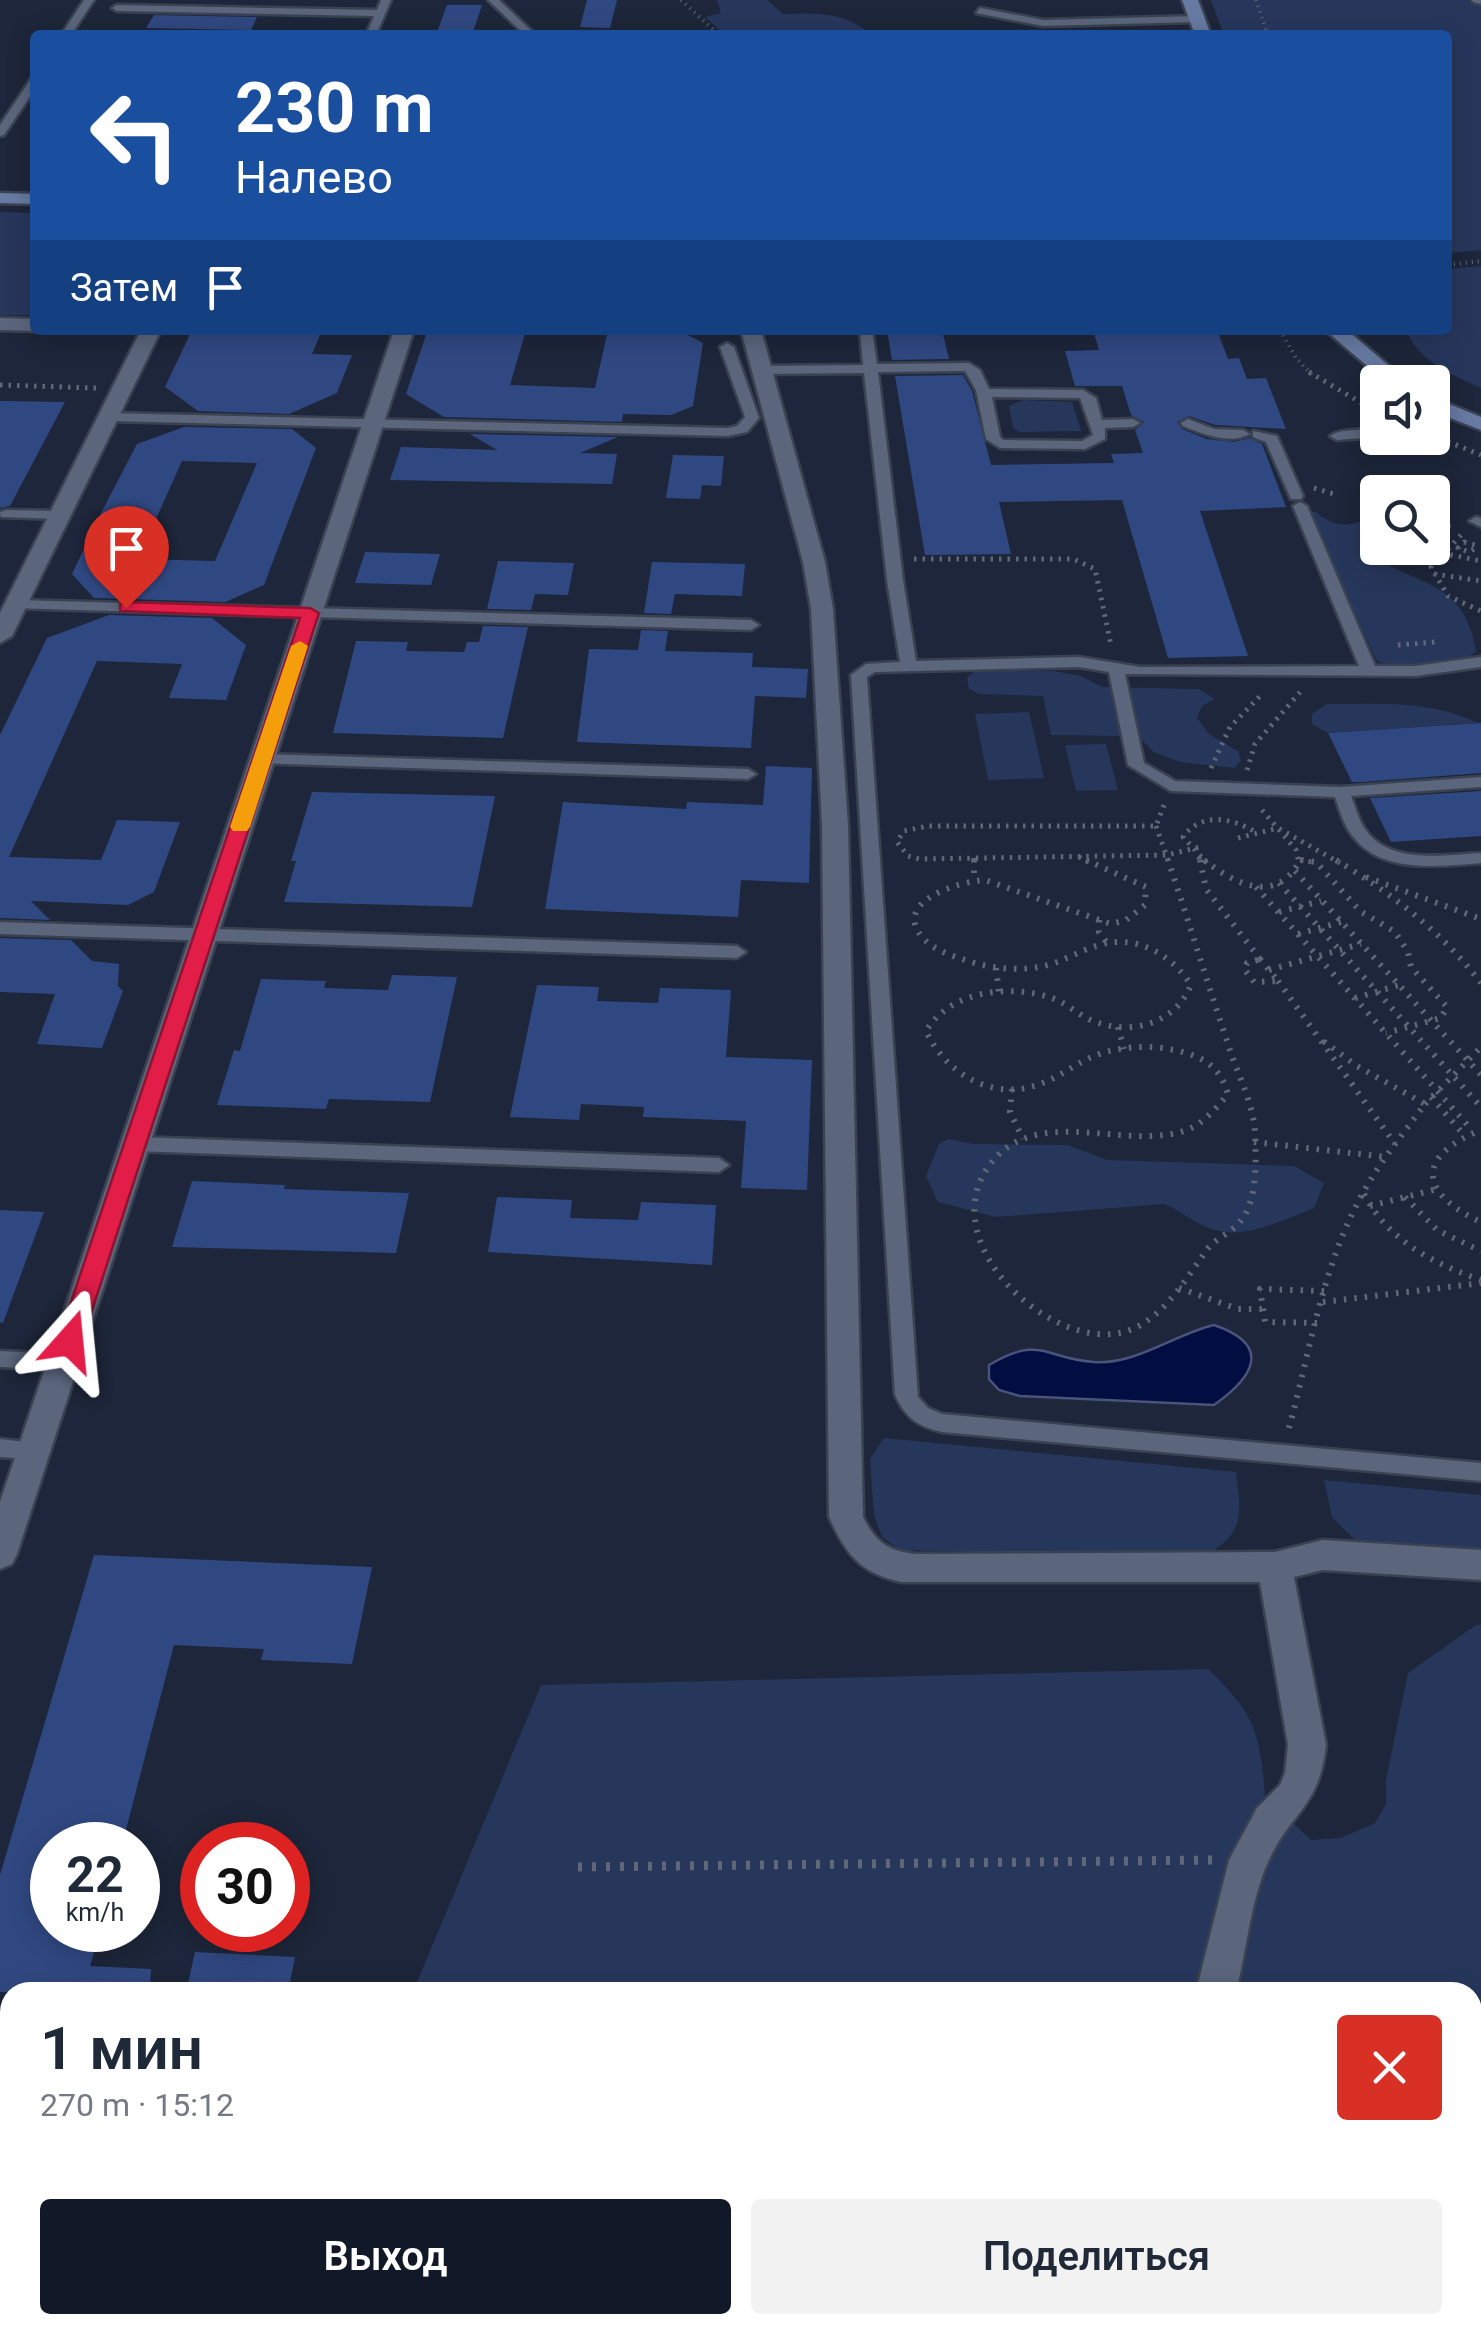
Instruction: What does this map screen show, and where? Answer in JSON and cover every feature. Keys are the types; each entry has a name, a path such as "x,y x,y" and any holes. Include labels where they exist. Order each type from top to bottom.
{"main road":[{"path":"1190,0 1200,27"},
{"path":"0,198 30,199"},
{"path":"1341,335 1377,365"},
{"path":"1450,411 1481,424"}],"street":[{"path":"0,324 30,325"},
{"path":"0,636 148,335"},
{"path":"0,1554 402,335"},
{"path":"739,339 760,370 814,562 822,609 835,824 846,1518 859,1547 881,1566 916,1569 1275,1567 1323,1555 1481,1565"},
{"path":"1218,1982 1248,1860 1271,1820 1294,1797 1304,1773 1308,1745 1275,1567"}],"lane":[{"path":"69,30 89,0"},
{"path":"372,30 386,0"},
{"path":"493,0 526,30"},
{"path":"117,8 380,13"},
{"path":"980,11 1043,22 1200,27"},
{"path":"0,133 30,88"},
{"path":"867,335 908,666"},
{"path":"108,417 728,432 742,428 752,418 739,339"},
{"path":"760,370 969,367 979,377 993,439 1008,446 1085,445 1100,436 1090,398 1083,394 983,393"},
{"path":"1097,424 1133,423"},
{"path":"1188,423 1212,434 1251,434 1272,439 1369,671"},
{"path":"1337,436 1360,434"},
{"path":"6,514 60,515"},
{"path":"16,604 751,625"},
{"path":"1480,664 1415,670 1140,672 1079,662 872,667 859,675 906,1395 912,1408 925,1420 942,1423 1481,1472"},
{"path":"1116,668 1136,765 1171,786 1341,792 1481,782"},
{"path":"262,759 748,774"},
{"path":"1341,792 1361,837 1382,850 1427,861 1481,858"},
{"path":"0,928 737,952"},
{"path":"135,1144 719,1164"},
{"path":"0,1359 64,1362"},
{"path":"0,1448 34,1450"}],"path":[{"path":"682,0 715,30"},
{"path":"1256,0 1266,30"},
{"path":"1452,265 1481,262"},
{"path":"1283,335 1301,368 1324,387 1360,404"},
{"path":"0,385 122,388"},
{"path":"1450,442 1481,454"},
{"path":"1450,547 1478,522"},
{"path":"1456,543 1470,542 1478,550"},
{"path":"1450,554 1481,560"},
{"path":"892,560 1072,558 1087,562 1095,569 1116,668"},
{"path":"1432,565 1448,596 1481,611"},
{"path":"1434,574 1480,585"},
{"path":"1360,648 1439,642"},
{"path":"1205,821 1208,788 1222,737 1234,719 1265,692 1274,672"},
{"path":"1080,857 1146,887 1145,905 1126,920 1112,924 985,880 964,880 941,889 924,902 916,918 918,933 934,948 973,965 1047,966 1108,944 1144,946 1184,971 1191,985 1188,997 1174,1013 1148,1026 1118,1027 1094,1021 1055,999 1000,993 943,1007 932,1017 926,1031 933,1052 950,1070 974,1082 1012,1089 1034,1087 1100,1054 1139,1046 1177,1050 1206,1060 1224,1075 1228,1094 1211,1114 1184,1131 1040,1134 1009,1145 990,1164 975,1198 973,1228 992,1268 1026,1302 1063,1325 1098,1334 1125,1331 1160,1309 1214,1240 1238,1224 1251,1198 1255,1130 1156,826 1171,786"},
{"path":"1156,826 928,826 904,831 896,842 908,856 918,859 1167,856 1204,846"},
{"path":"1238,838 1278,828 1356,873 1446,937 1481,983"},
{"path":"1200,856 1206,888 1322,1040 1395,1144"},
{"path":"974,858 974,880"},
{"path":"1300,860 1316,862 1360,911 1395,932 1408,952 1411,967 1447,1008 1446,1015 1386,1034"},
{"path":"1295,871 1481,1075"},
{"path":"1356,873 1481,919"},
{"path":"1280,883 1481,1107"},
{"path":"1256,886 1470,1133"},
{"path":"1279,912 1322,900"},
{"path":"1099,920 1099,932 1108,944"},
{"path":"1298,934 1341,922"},
{"path":"1269,970 1362,944"},
{"path":"1260,959 1247,963 1247,976 1264,984 1278,982"},
{"path":"996,968 1000,993"},
{"path":"1355,998 1400,985"},
{"path":"1118,1027 1124,1049"},
{"path":"1322,1040 1358,1066 1428,1100 1470,1133"},
{"path":"1282,1454 1325,1291 1350,1218 1387,1156 1428,1100 1481,1047"},
{"path":"1012,1089 1010,1112 1023,1140"},
{"path":"1470,1133 1449,1141 1435,1156 1432,1177 1437,1189 1457,1210 1481,1222"},
{"path":"1254,1142 1387,1156"},
{"path":"1370,1206 1437,1189"},
{"path":"1364,1194 1370,1206 1414,1249 1481,1281"},
{"path":"1405,1197 1437,1230 1481,1251"},
{"path":"1322,1302 1481,1281"},
{"path":"1179,1288 1238,1309 1263,1309"},
{"path":"1317,1323 1265,1322 1260,1289 1325,1291"},
{"path":"578,1867 1248,1860"}],"shaded area":[{"path":"717,0 767,0 783,14 836,16 865,30 720,30 705,17 721,13"},
{"path":"1211,0 1481,0 1481,250 1452,253 1452,30 1222,30"},
{"path":"0,212 30,213 30,315 0,315"},
{"path":"1481,266 1481,388 1450,373 1450,365 1437,365 1427,359 1408,335 1452,335 1452,269"},
{"path":"1023,400 1072,402 1081,431 1019,432 1013,428 1009,406"},
{"path":"1308,512 1338,524 1360,522 1360,565 1389,565 1450,598 1470,628 1476,651 1468,658 1392,666 1377,661"},
{"path":"975,671 1054,671 1081,676 1102,687 1199,689 1215,699 1202,706 1197,718 1209,734 1238,751 1241,761 1234,768 1180,762 1154,752 1143,741 1122,736 1051,735 1043,696 979,694 969,689 967,678"},
{"path":"1327,704 1423,707 1478,723 1328,733 1312,724 1312,714"},
{"path":"1029,712 1044,778 988,780 975,714"},
{"path":"1106,744 1118,790 1076,791 1065,745"},
{"path":"948,1139 974,1144 1067,1145 1107,1160 1294,1166 1324,1183 1314,1208 1247,1231 1206,1227 1164,1204 996,1217 938,1202 926,1176 939,1144"},
{"path":"1214,1325 1244,1342 1251,1362 1239,1383 1214,1405 1020,1396 999,1390 989,1379 989,1365 1020,1351 1110,1362"},
{"path":"884,1438 1236,1472 1237,1522 1227,1540 1203,1557 900,1550 882,1537 874,1515 870,1459"},
{"path":"1324,1480 1481,1495 1481,1550 1356,1541 1332,1517"},
{"path":"1481,1625 1481,1982 417,1982 541,1685 1208,1669 1236,1699 1252,1725 1261,1755 1265,1796 1311,1840 1341,1838 1375,1823 1386,1804 1386,1779 1408,1673"}],"building":[{"path":"587,0 617,0 610,28 580,27"},
{"path":"447,5 482,5 474,30 438,30"},
{"path":"154,15 257,17 251,30 146,28"},
{"path":"190,335 320,335 312,354 352,355 337,393 289,414 198,411 165,387"},
{"path":"426,335 525,335 510,385 595,388 607,335 688,335 703,343 693,406 671,415 623,414 622,422 444,417 406,394"},
{"path":"888,335 943,335 949,359 892,360"},
{"path":"1094,335 1219,335 1228,359 1239,358 1247,379 1266,378 1286,429 1215,425 1189,416 1177,422 1182,429 1207,439 1234,442 1250,438 1262,444 1286,507 1200,511 1248,656 1168,658 1122,500 999,502 1011,554 925,555 895,376 963,375 972,391 991,465 1114,463 1111,454 1143,453 1135,430 1144,422 1131,415 1122,386 1075,386 1065,351 1099,350"},
{"path":"0,401 65,402 10,506 0,508"},
{"path":"184,427 292,429 316,448 264,585 225,602 94,598 72,574 137,444","holes":["182,461 257,463 215,561 138,559"]},
{"path":"470,434 618,437 580,453 617,454 612,484 390,480 401,447 497,450"},
{"path":"673,455 724,456 721,486 702,485 700,499 666,498"},
{"path":"365,552 440,554 431,585 355,583"},
{"path":"498,561 574,563 568,595 535,594 531,610 487,609"},
{"path":"652,562 745,564 742,596 675,594 671,614 644,613"},
{"path":"109,615 212,618 246,645 226,700 169,698 182,664 97,661 9,857 101,860 117,820 180,822 154,892 128,905 31,901 50,920 0,918 0,735 47,638"},
{"path":"483,626 528,627 503,738 333,733 356,641 408,642 406,651 464,652 467,642 479,642"},
{"path":"641,630 668,631 665,651 753,653 752,667 808,669 806,698 755,696 751,748 577,742 589,649 638,650"},
{"path":"1481,723 1481,773 1362,782 1352,782 1328,733"},
{"path":"766,766 812,768 809,883 741,880 738,917 545,909 563,802 686,809 687,802 763,805"},
{"path":"1481,791 1481,836 1391,842 1370,798"},
{"path":"312,792 495,796 472,907 284,902 296,861 291,861"},
{"path":"0,938 71,940 92,961 119,964 118,986 123,991 102,1048 37,1044 55,994 0,992"},
{"path":"392,975 457,977 430,1102 329,1099 326,1109 217,1105 234,1050 240,1051 261,979 326,981 324,988 388,990"},
{"path":"537,985 599,987 597,1001 658,1003 660,988 731,990 726,1057 812,1060 807,1190 741,1188 746,1121 643,1117 644,1107 581,1104 579,1120 510,1117"},
{"path":"192,1181 409,1193 396,1253 172,1247"},
{"path":"497,1197 572,1200 570,1218 638,1220 641,1202 716,1205 712,1265 488,1252"},
{"path":"0,1210 44,1212 3,1323 0,1322"},
{"path":"94,1555 372,1567 352,1664 261,1660 264,1649 174,1645 128,1822 30,1822 30,1952 94,1952 90,1966 151,1969 150,1982 0,1982 0,1875"},
{"path":"195,1952 295,1957 290,1982 188,1982"}],"slow traffic":[{"path":"240,827 300,646"}],"route":[{"path":"70,1341 310,613 126,608"}]}
